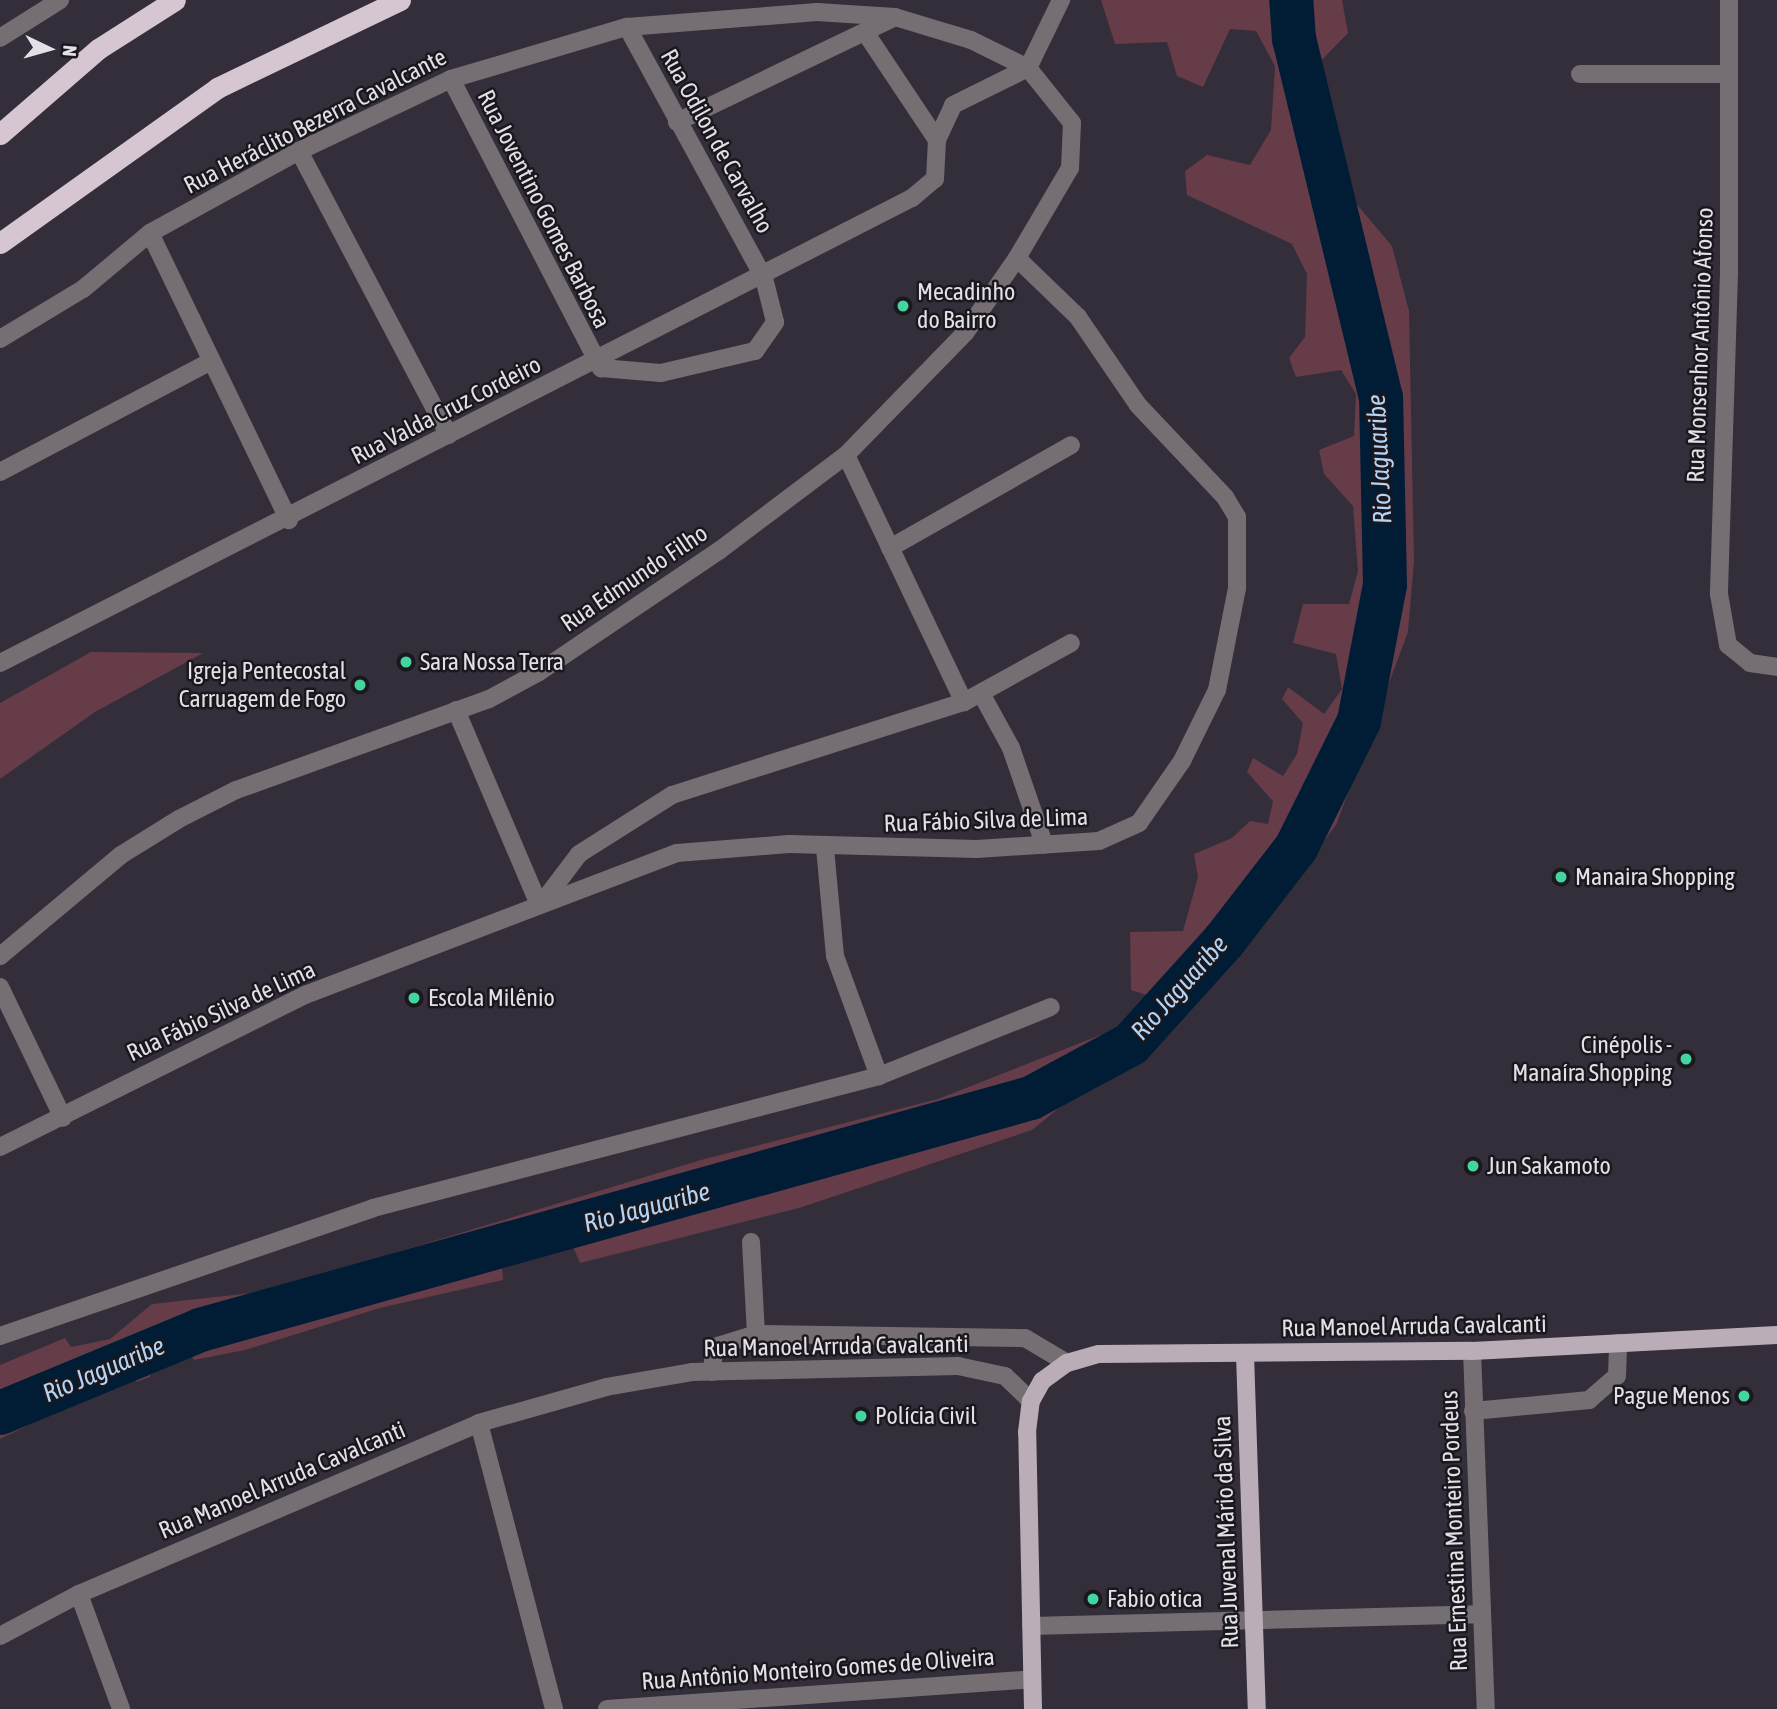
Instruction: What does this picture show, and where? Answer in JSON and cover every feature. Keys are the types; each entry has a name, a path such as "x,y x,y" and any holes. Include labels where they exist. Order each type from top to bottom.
{"highway":[{"path":"0,134 98,49 175,0"},
{"path":"0,243 217,88 400,0"}],"main road":[{"name":"Rua Manoel Arruda Cavalcanti","path":"1031,1401 1042,1381 1067,1363 1099,1354 1472,1351 1777,1335"},
{"name":"Rua Juvenal Mário da Silva","path":"1245,1354 1257,1709"},
{"path":"1031,1401 1033,1709"}],"street":[{"path":"0,38 60,0"},
{"path":"865,32 937,140 958,100 1028,68 1061,0"},
{"name":"Rua Monsenhor Antônio Afonso","path":"1729,0 1719,594 1728,645 1750,663 1772,666"},
{"name":"Rua Heráclito Bezerra Cavalcante","path":"0,340 83,289 150,233 299,151 450,79 627,27 817,12 895,17 960,36 1028,68"},
{"path":"677,122 895,17"},
{"name":"Rua Odilon de Carvalho","path":"594,361 612,373 647,375 755,351 775,322 764,278 627,27"},
{"name":"Rua Edmundo Filho","path":"0,956 121,855 179,819 236,790 456,710 539,672 720,550 846,456 965,333 1017,258 1065,179 1073,153 1066,113 1028,68"},
{"path":"1580,74 1729,74"},
{"name":"Rua Joventino Gomes Barbosa","path":"450,79 594,361"},
{"name":"Rua Valda Cruz Cordeiro","path":"0,663 289,520 594,361 764,278 912,198 935,178 937,140"},
{"path":"299,151 449,435"},
{"path":"150,233 289,520"},
{"name":"Rua Fábio Silva de Lima","path":"0,1147 63,1118 262,1014 541,900 677,853 746,845 825,848 1044,844 1121,834 1149,810 1182,761 1217,690 1237,589 1239,538 1226,497 1138,405 1078,317 1017,258"},
{"path":"0,472 211,361"},
{"path":"890,548 1071,445"},
{"path":"846,456 964,702"},
{"path":"456,710 541,900 579,854 672,795 964,702 982,695 1071,643"},
{"path":"982,695 1011,748 1044,844"},
{"path":"825,848 835,956 879,1076"},
{"path":"0,987 63,1118"},
{"path":"0,1336 373,1208 879,1076 1051,1007"},
{"path":"751,1242 756,1334"},
{"path":"712,1372 714,1347 756,1334 1025,1338 1067,1363"},
{"path":"1474,1412 1589,1400 1617,1376 1618,1343"},
{"name":"Rua Ernestina Monteiro Pordeus","path":"1472,1351 1480,1614 1486,1709"},
{"name":"Rua Manoel Arruda Cavalcanti","path":"0,1636 79,1594 479,1423 606,1387 712,1372 982,1368 1005,1377 1031,1401"},
{"path":"479,1423 554,1709"},
{"path":"79,1594 121,1709"},
{"path":"1031,1626 1480,1614"},
{"name":"Rua Antônio Monteiro Gomes de Oliveira","path":"607,1709 1032,1679"}],"shaded area":[{"path":"1101,0 1342,0 1348,33 1310,72 1337,181 1392,246 1409,311 1414,561 1408,632 1336,825 1222,975 1032,1130 799,1208 580,1263 573,1247 502,1264 503,1280 380,1308 245,1350 194,1360 187,1350 154,1357 150,1377 136,1382 131,1375 0,1439 0,1365 65,1338 71,1347 110,1339 152,1304 269,1291 701,1160 938,1099 1121,1027 1156,998 1131,990 1130,932 1183,931 1198,877 1194,854 1232,838 1250,821 1268,824 1273,801 1247,772 1253,758 1283,776 1297,754 1303,723 1282,699 1288,687 1324,714 1342,689 1336,654 1293,643 1303,604 1349,604 1358,571 1353,506 1324,474 1319,450 1354,436 1356,394 1341,370 1296,377 1289,358 1305,337 1307,274 1292,244 1187,195 1185,171 1207,155 1250,165 1271,130 1275,66 1256,31 1230,29 1203,87 1177,76 1167,42 1115,44"},
{"path":"91,652 203,653 95,712 0,779 0,703"}],"waterway":[{"name":"Rio Jaguaribe","path":"0,1413 200,1330 1031,1098 1131,1044 1224,941 1296,848 1359,721 1385,585 1381,398 1294,39 1291,0"}],"place":[{"name":"Mecadinho do Bairro","path":"903,306"},
{"name":"Sara Nossa Terra","path":"406,662"},
{"name":"Igreja Pentecostal Carruagem de Fogo","path":"360,685"},
{"name":"Manaira Shopping","path":"1561,877"},
{"name":"Escola Milênio","path":"414,998"},
{"name":"Cinépolis - Manaíra Shopping","path":"1686,1059"},
{"name":"Jun Sakamoto","path":"1473,1166"},
{"name":"Pague Menos","path":"1744,1396"},
{"name":"Polícia Civil","path":"861,1416"},
{"name":"Fabio otica","path":"1093,1599"}]}
